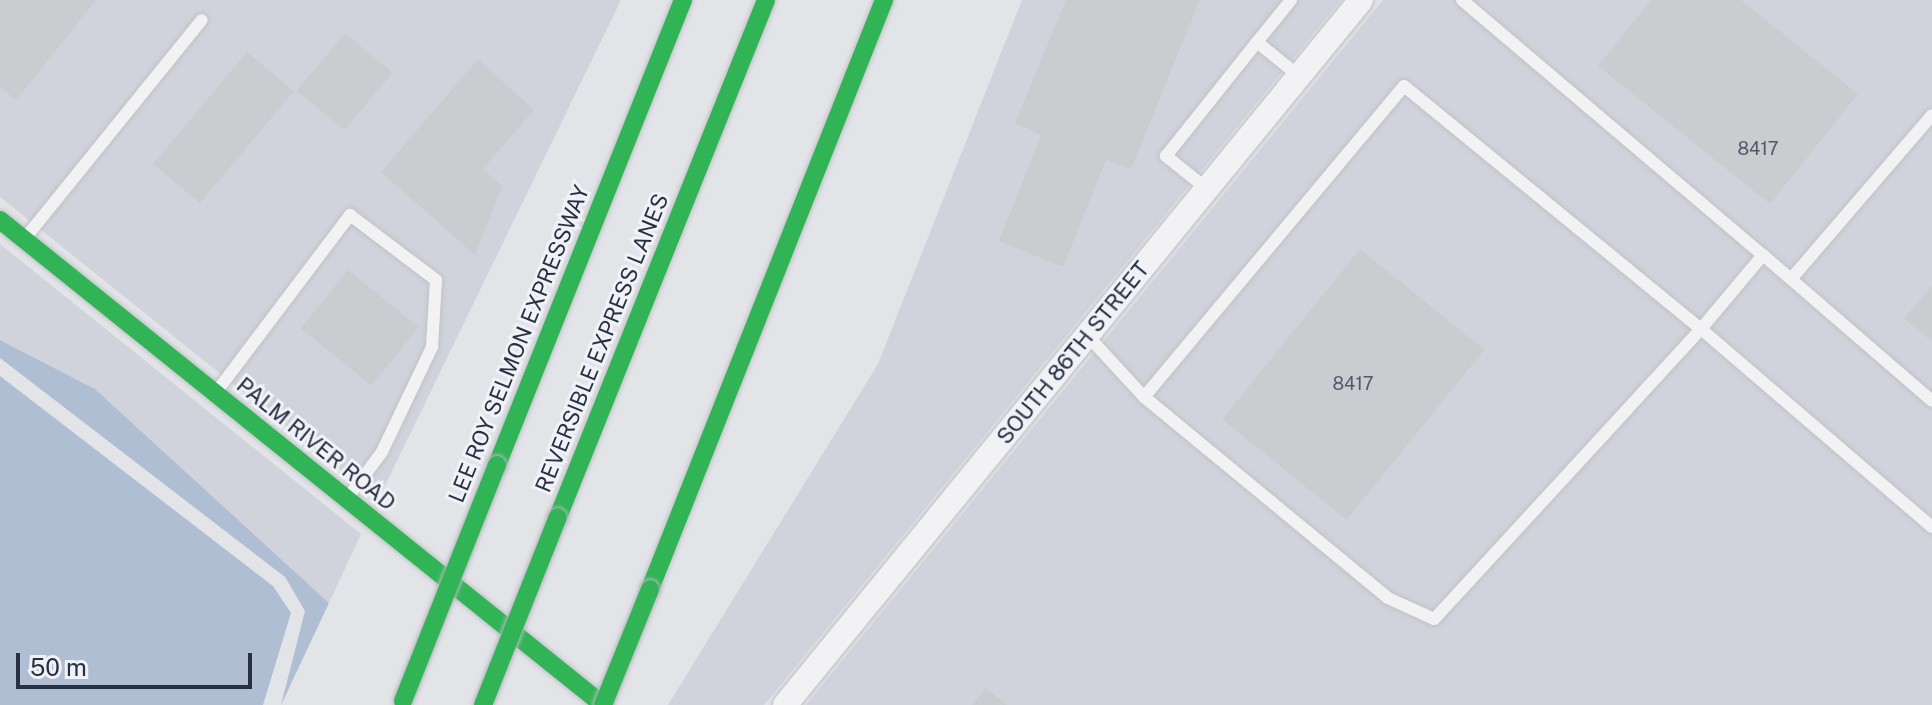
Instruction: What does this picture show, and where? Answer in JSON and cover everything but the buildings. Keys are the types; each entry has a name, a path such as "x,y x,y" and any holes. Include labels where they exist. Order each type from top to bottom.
{"main road":[{"name":"LEE ROY SELMON EXPRESSWAY","path":"402,703 683,0"},
{"name":"REVERSIBLE EXPRESS LANES","path":"483,705 766,0"},
{"path":"603,705 884,0"},
{"name":"PALM RIVER ROAD","path":"0,220 603,705"}],"street":[{"name":"SOUTH 86TH STREET","path":"794,702 1361,0"}],"lane":[{"path":"1207,189 1166,156 1291,0"},
{"path":"1462,0 1932,401"},
{"path":"24,239 202,20"},
{"path":"1257,42 1300,77"},
{"path":"1144,397 1404,86 1701,329 1932,527"},
{"path":"1791,279 1932,115"},
{"path":"215,393 350,215 436,280 432,347 382,452 346,499"},
{"path":"1088,336 1144,397 1388,598 1434,619 1701,329 1763,255"}],"shaded area":[{"path":"0,0 621,0 378,500 0,197"},
{"path":"1022,0 1341,0 764,705 668,705 878,364"},
{"path":"1383,0 1932,0 1932,705 806,705"},
{"path":"0,244 361,534 329,603 95,389 0,340"}],"water":[{"path":"0,340 95,389 329,603 281,705 305,611 285,577 0,358"},
{"path":"0,376 273,586 291,613 263,705 0,705"}],"traffic: fast":[{"path":"497,465 683,0"},
{"path":"558,517 766,0"},
{"path":"650,589 884,0"},
{"path":"0,220 603,705"},
{"path":"403,701 497,465"},
{"path":"483,705 558,517"},
{"path":"603,705 650,589"}]}
